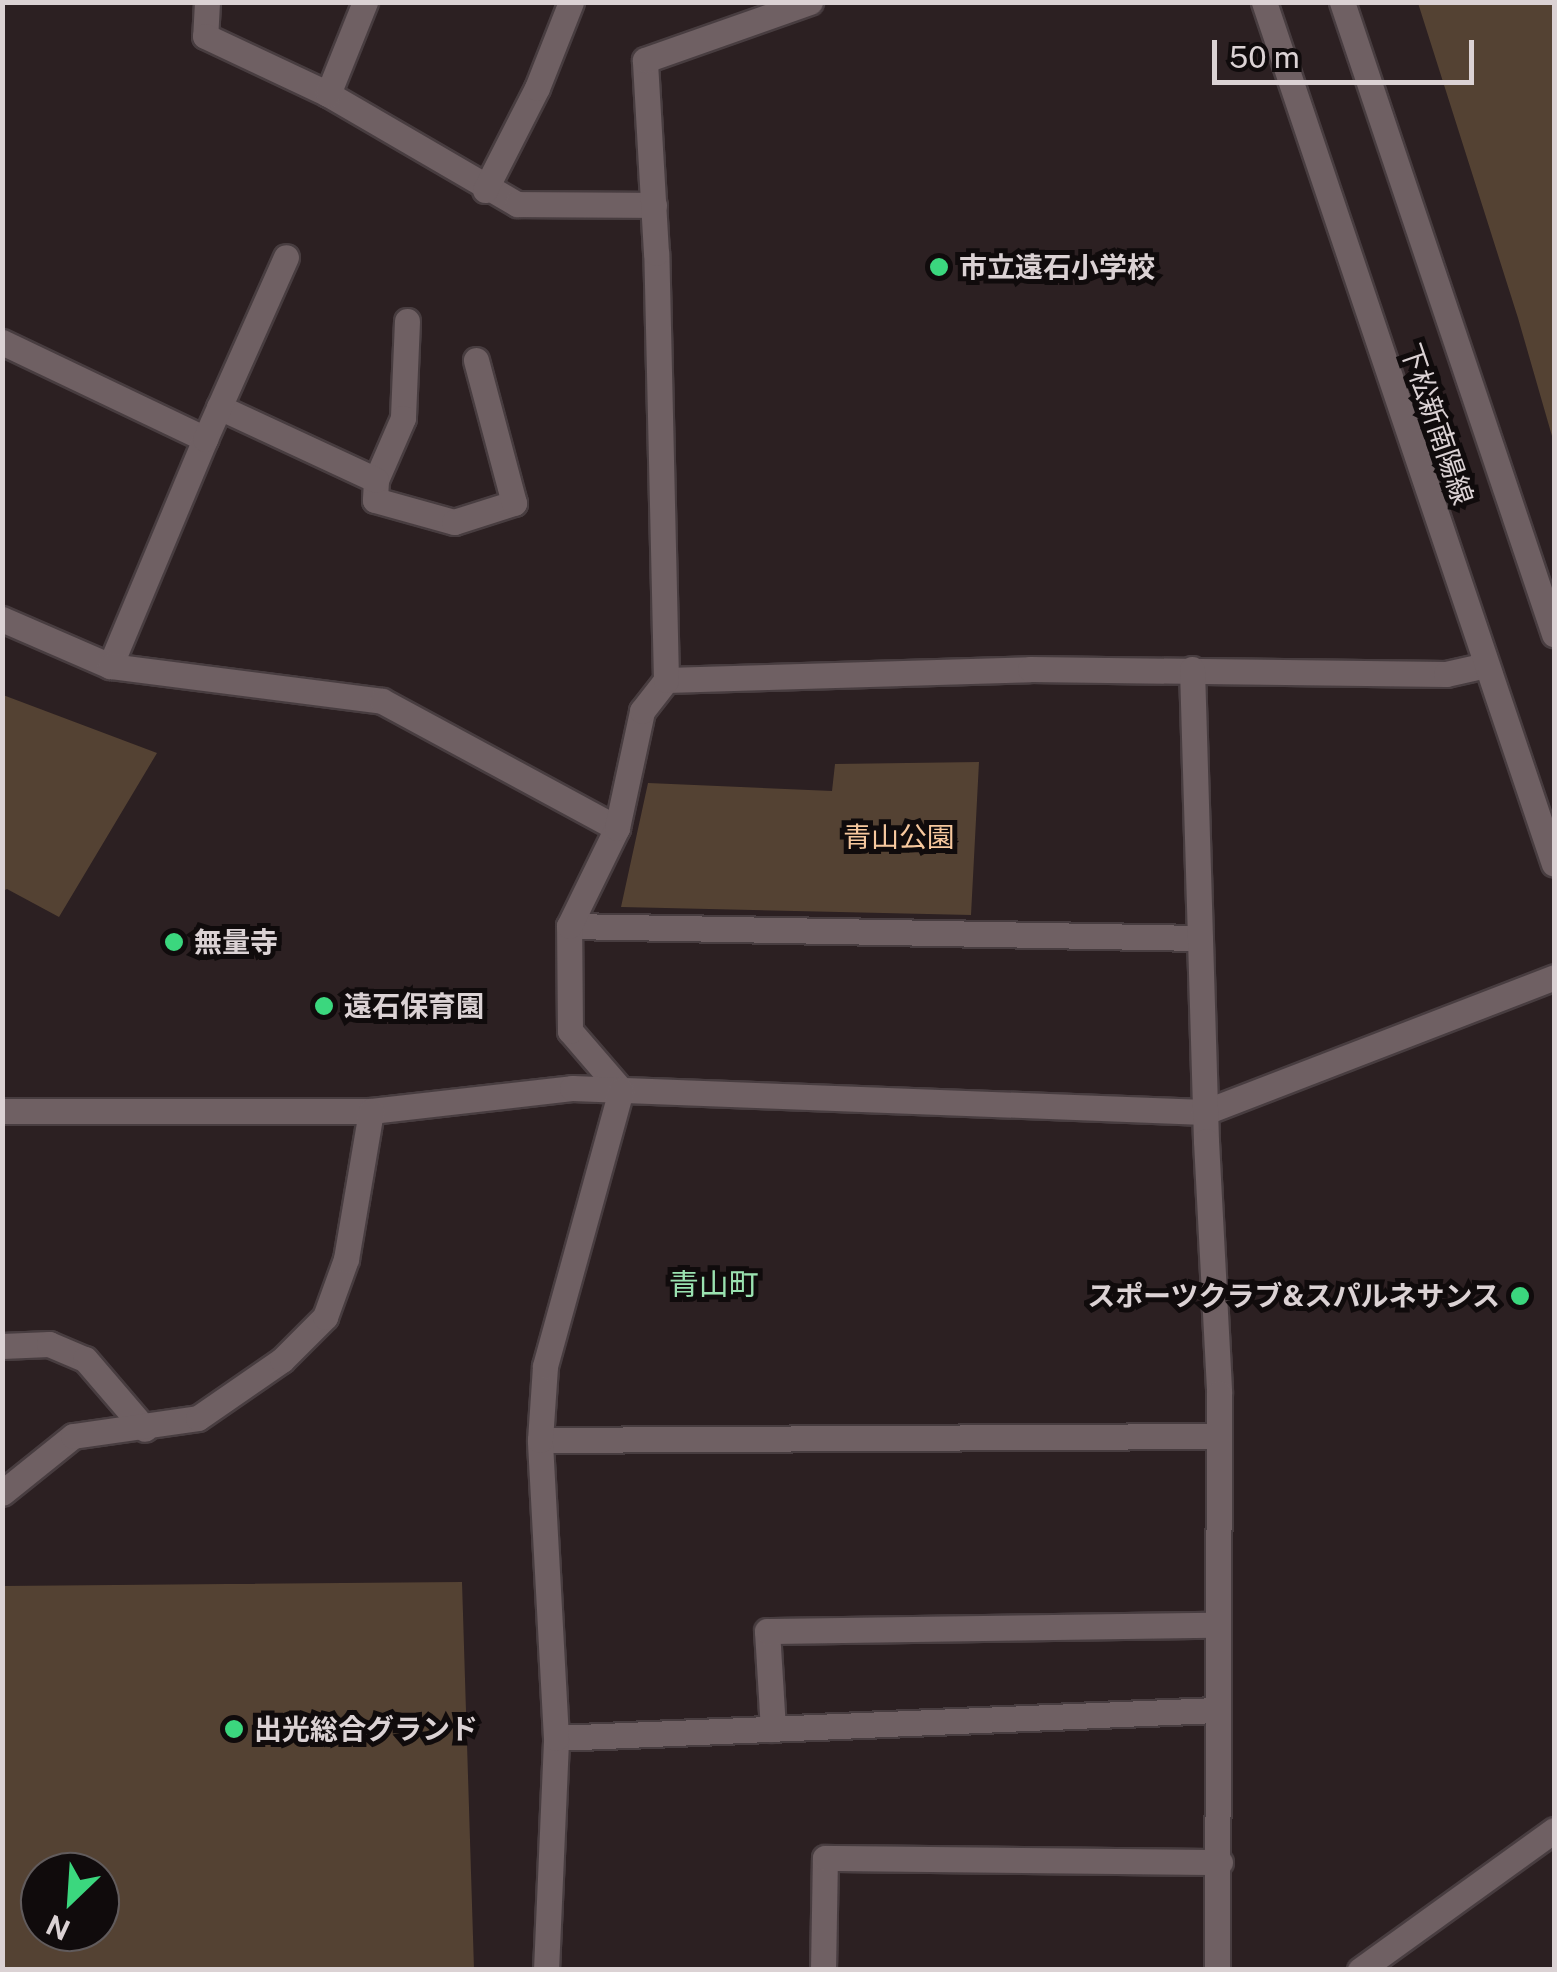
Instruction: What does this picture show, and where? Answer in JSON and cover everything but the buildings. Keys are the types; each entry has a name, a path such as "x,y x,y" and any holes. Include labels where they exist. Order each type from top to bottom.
{"street":[{"path":"207,2 205,36 328,94 517,204 654,205"},
{"path":"328,94 365,2"},
{"path":"486,188 536,88 571,2"},
{"path":"621,1090 570,1032 569,926 617,828 642,711 666,680 654,205 645,60 810,2"},
{"name":"下松新南陽線","path":"1264,2 1554,864"},
{"name":"下松新南陽線","path":"1342,2 1554,634"},
{"path":"110,666 286,257"},
{"path":"406,320 403,418 376,480 376,500 454,522 514,503 476,360"},
{"path":"2,342 205,439"},
{"path":"219,407 376,480"},
{"path":"2,619 110,666 382,700 617,828"},
{"path":"666,680 1192,670 1446,674 1486,665"},
{"path":"1192,670 1218,1436 1217,1970"},
{"path":"569,926 1200,938"},
{"path":"2,1111 371,1111 534,1092 621,1090 1205,1112 1554,976"},
{"path":"546,1970 556,1738 540,1440 546,1366 621,1090"},
{"path":"2,1493 73,1436 145,1429 198,1418 282,1360 325,1317 346,1260 371,1111"},
{"path":"2,1346 48,1344 84,1359 145,1429"},
{"path":"540,1440 1218,1436"},
{"path":"773,1729 767,1630 1217,1625"},
{"path":"556,1738 1217,1710"},
{"path":"1360,1970 1554,1830"},
{"path":"823,1970 825,1858 1220,1862"}],"green space":[{"path":"1418,3 1554,3 1554,443 1518,318"},
{"path":"3,695 157,753 59,917 7,889 3,891"},
{"name":"青山公園","path":"979,762 971,915 621,907 648,783 832,791 835,764"},
{"name":"出光総合グランド","path":"462,1582 474,1969 3,1969 3,1586"}],"place":[{"name":"市立遠石小学校","path":"939,267"},
{"name":"無量寺","path":"174,942"},
{"name":"遠石保育園","path":"324,1006"},
{"name":"スポーツクラブ&スパルネサンス","path":"1520,1296"},
{"name":"出光総合グランド","path":"234,1729"}],"district":[{"name":"青山町","path":"714,1284"}]}
